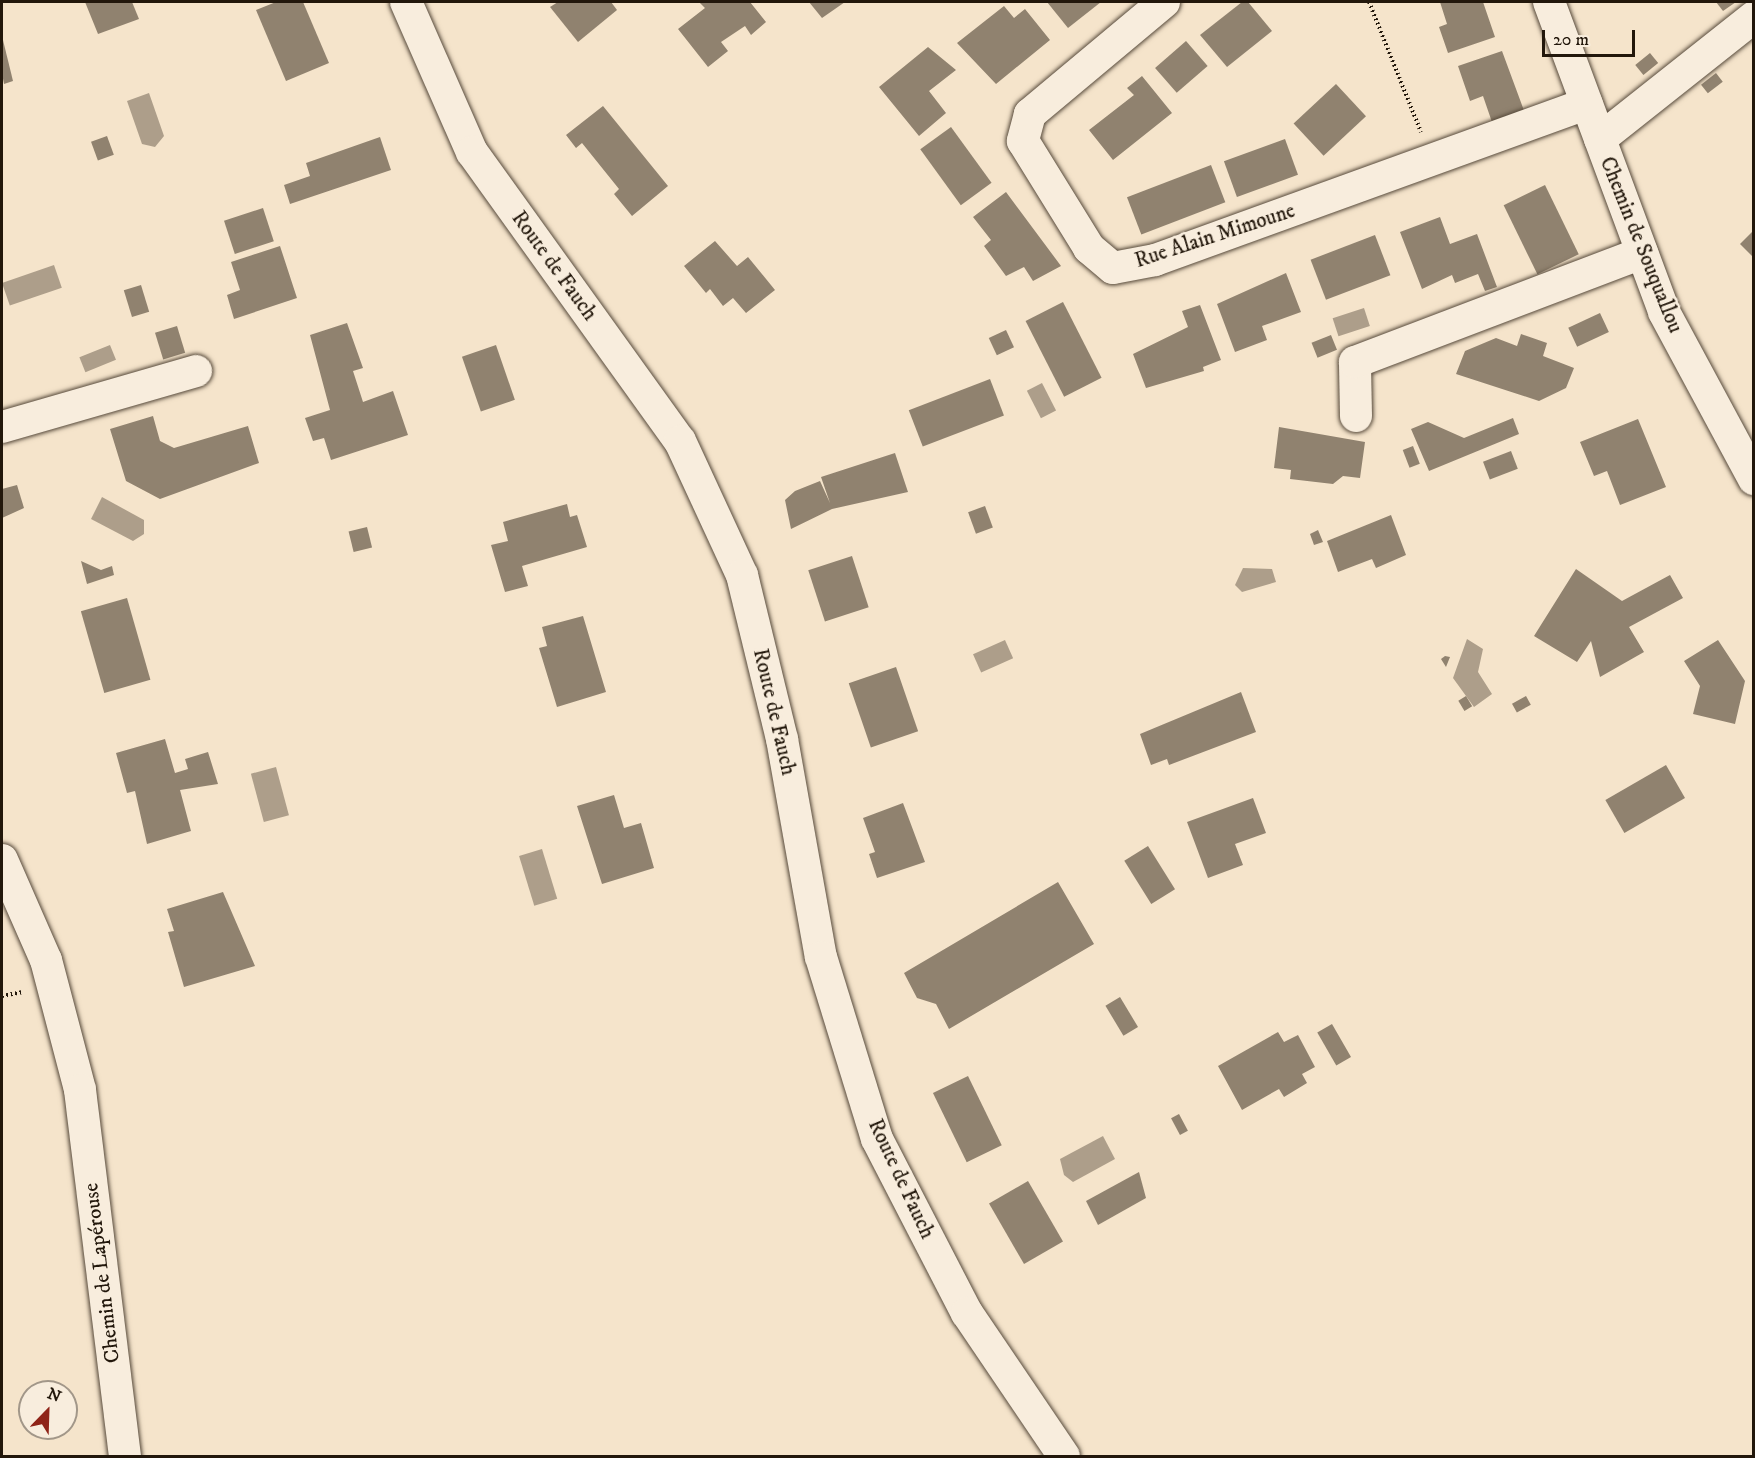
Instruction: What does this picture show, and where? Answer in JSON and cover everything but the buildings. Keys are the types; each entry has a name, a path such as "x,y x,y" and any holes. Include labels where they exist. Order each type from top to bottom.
{"street":[{"name":"Route de Fauch","path":"406,2 472,152 680,441 742,575 782,739 821,957 877,1139 967,1313 1064,1456"},
{"name":"Rue Alain Mimoune","path":"1164,2 1030,114 1023,141 1089,248 1113,268 1155,260 1587,104"},
{"name":"Chemin de Souquallou","path":"1549,2 1664,312 1754,479"},
{"path":"1600,139 1754,17"},
{"path":"1356,416 1354,362 1642,252"},
{"path":"2,427 196,371"},
{"name":"Chemin de Lapérouse","path":"2,860 46,960 80,1090 125,1456"}],"path":[{"path":"1369,2 1432,160"}],"shaded area":[{"path":"149,93 164,136 155,147 142,144 127,101"},
{"path":"54,265 62,288 10,306 2,283"},
{"path":"1364,308 1370,326 1338,336 1333,318"},
{"path":"110,345 116,360 85,372 79,357"},
{"path":"1042,383 1056,411 1041,418 1027,391"},
{"path":"102,497 144,520 144,534 133,541 91,519"},
{"path":"1243,568 1272,569 1276,582 1242,592 1235,585"},
{"path":"1467,639 1483,649 1478,672 1492,694 1474,707 1453,678"},
{"path":"1005,640 1013,658 981,673 973,654"},
{"path":"276,767 289,815 264,822 251,774"},
{"path":"542,849 557,899 534,906 519,856"},
{"path":"1103,1136 1115,1159 1073,1182 1064,1175 1060,1159"}]}
